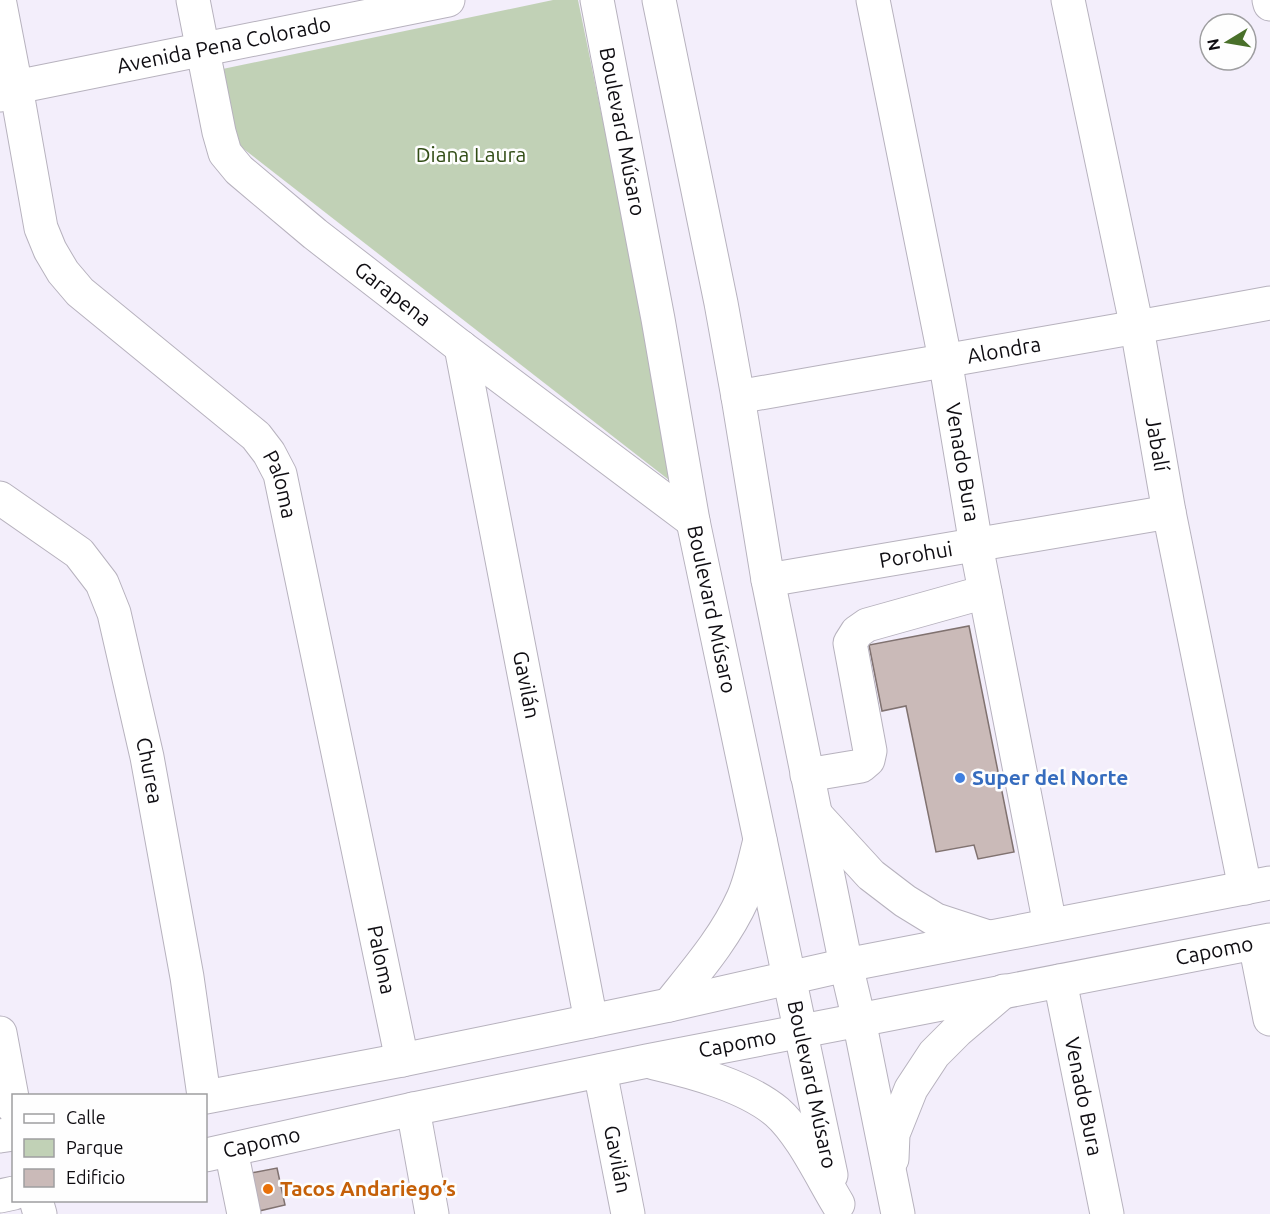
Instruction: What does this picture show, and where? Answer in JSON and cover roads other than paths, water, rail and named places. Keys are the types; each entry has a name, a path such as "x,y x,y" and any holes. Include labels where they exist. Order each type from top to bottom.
{"street":[{"name":"Garapena","path":"193,0 219,132 225,153 239,170 315,234 461,347 693,521"},
{"name":"Avenida Pena Colorado","path":"8,91 203,50 398,5 448,0"},
{"name":"Boulevard Músaro","path":"597,0 658,319 693,521 839,1209"},
{"path":"659,0 721,303 768,579 898,1214"},
{"name":"Venado Bura","path":"873,0 945,359 976,544 1050,925"},
{"name":"Jabalí","path":"1068,0 1137,328 1169,512 1258,885"},
{"name":"Paloma","path":"0,4 8,91 41,228 63,272 80,292 256,436 269,453 280,474 402,1060"},
{"name":"Alondra","path":"738,397 1270,303"},
{"name":"Gavilán","path":"461,347 591,1021"},
{"name":"Churea","path":"0,498 79,553 102,583 114,614 151,780 187,976 205,1094"},
{"name":"Porohui","path":"768,579 1169,512"},
{"path":"807,775 861,765 868,760 870,751 850,643 857,632 867,625 985,592"},
{"path":"816,814 871,875 905,901 936,920 989,938"},
{"path":"669,1005 726,931 743,896 760,840"},
{"path":"207,1096 402,1060 669,1005 846,965 1258,885"},
{"path":"1263,941 1270,1019"},
{"name":"Capomo","path":"218,1153 647,1061 1263,941"},
{"name":"Venado Bura","path":"1059,981 1107,1214"},
{"path":"891,1182 893,1134 911,1089 934,1054 957,1030 1004,991"},
{"path":"0,1033 12,1097"},
{"path":"647,1061 723,1083 756,1099 777,1113 796,1134 839,1209"},
{"name":"Gavilán","path":"600,1071 628,1214"},
{"path":"413,1110 432,1214"},
{"path":"218,1153 244,1214"}],"place":[{"name":"Super del Norte","path":"960,778"},
{"name":"Tacos Andariego’s","path":"268,1189"}],"park label":[{"name":"Diana Laura","path":"471,155"}]}
